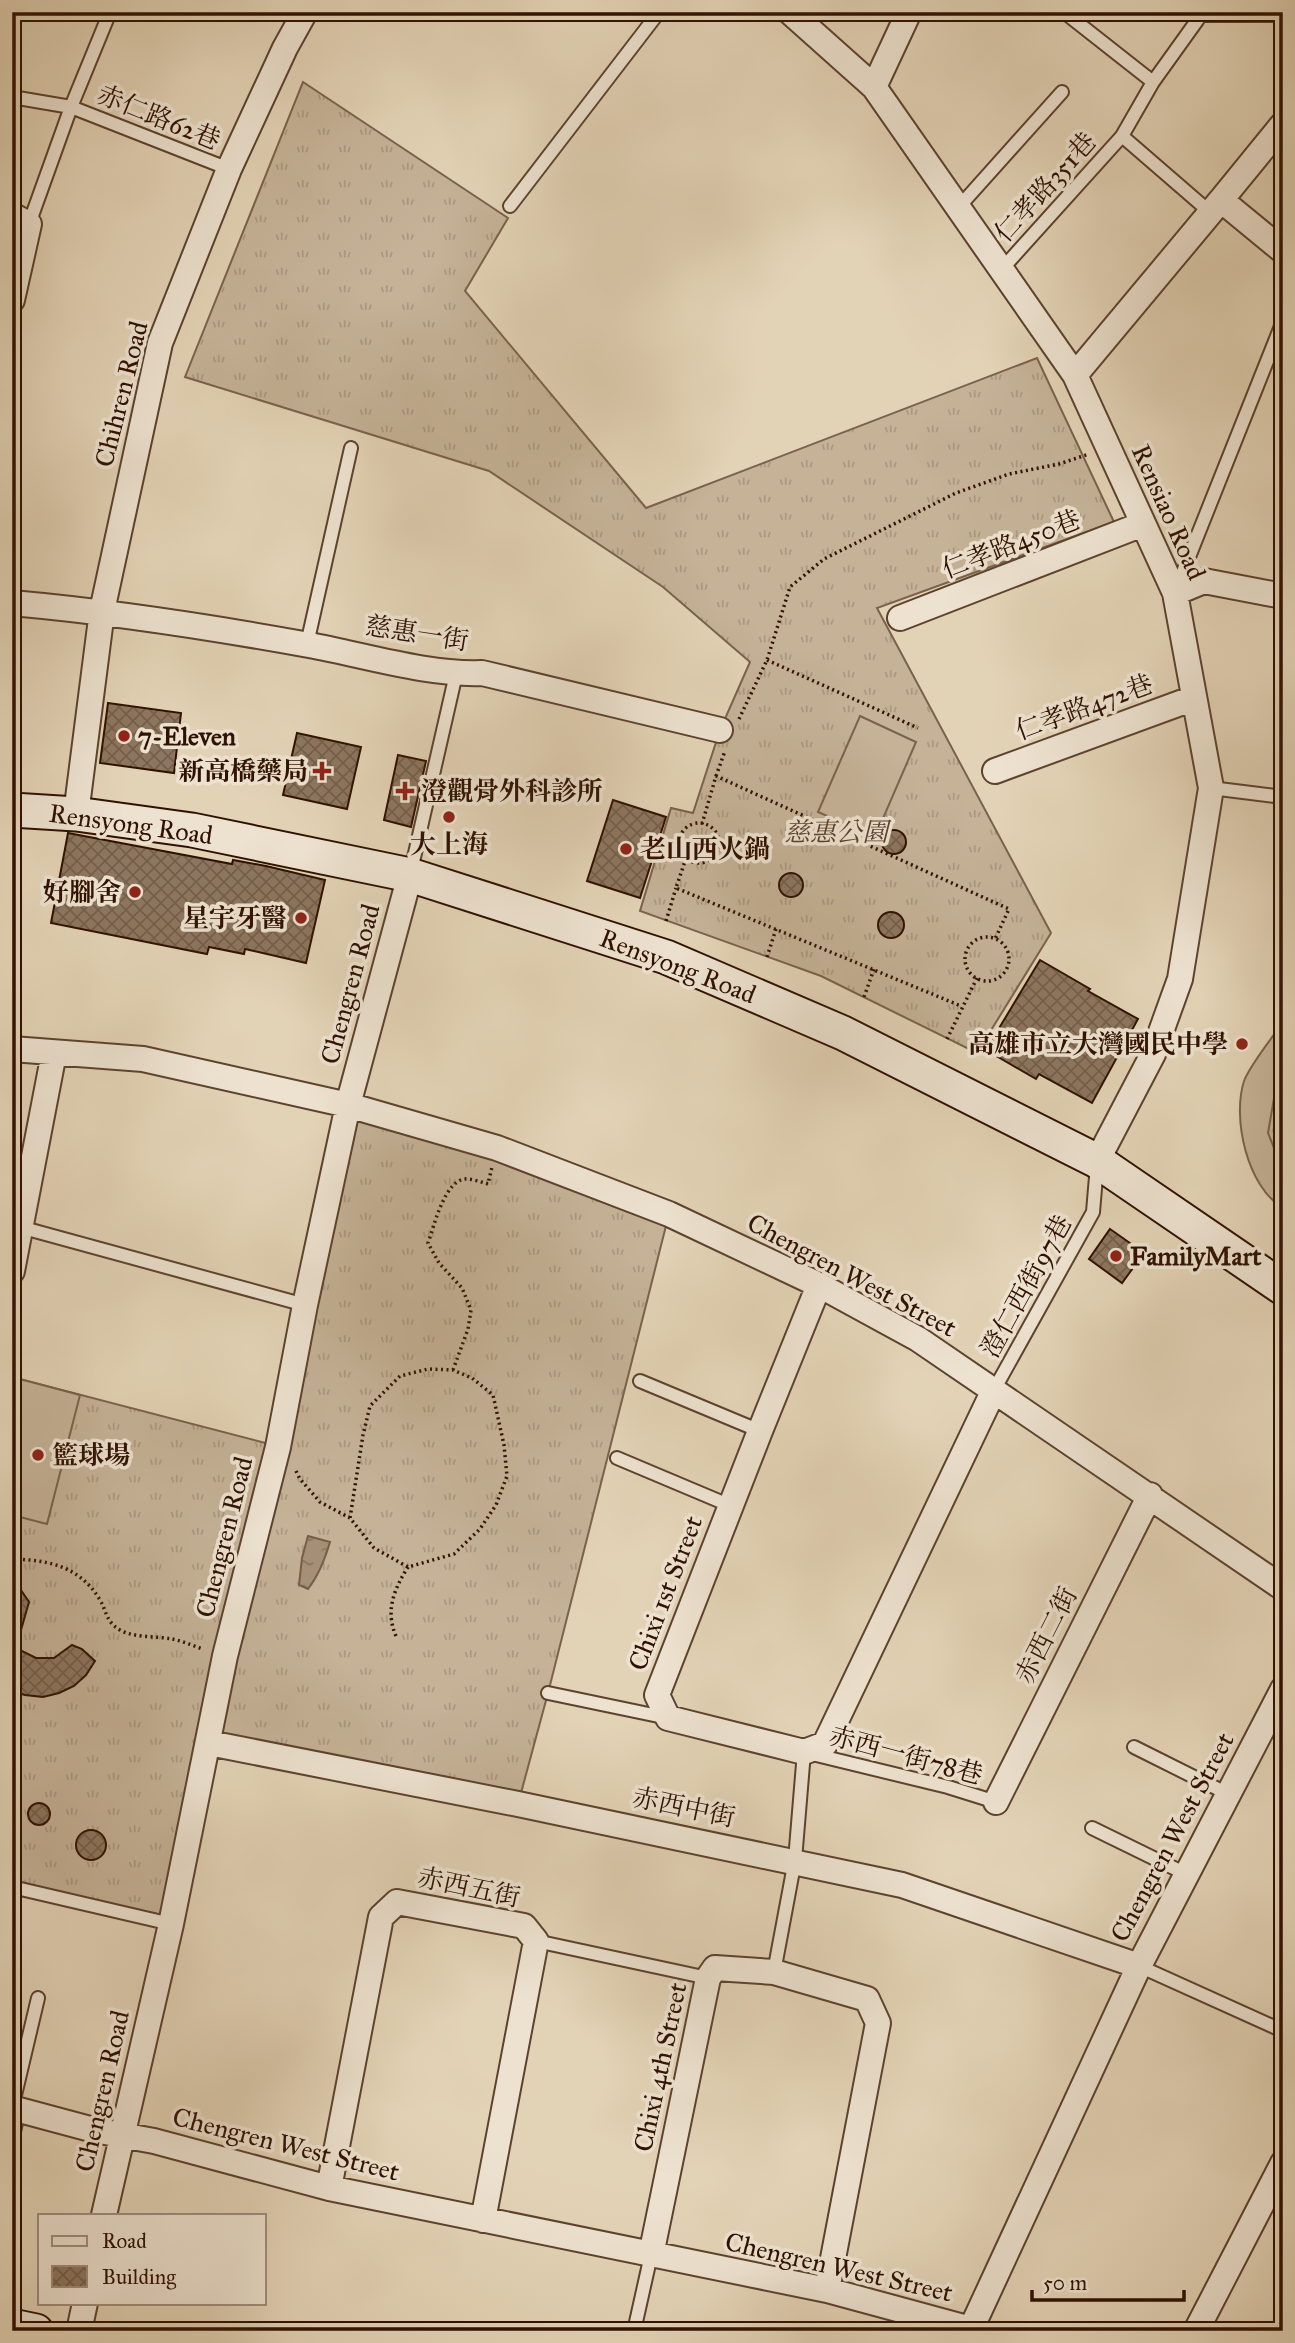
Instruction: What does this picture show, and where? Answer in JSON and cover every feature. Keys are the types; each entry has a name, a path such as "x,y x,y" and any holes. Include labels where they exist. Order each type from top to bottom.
{"street":[{"name":"Chihren Road","path":"76,814 102,611 160,343 229,169 285,48 305,12"},
{"name":"Rensiao Road","path":"790,12 874,87 1075,375 1175,593 1211,788 1181,979 1153,1054 1097,1161"},
{"path":"874,87 909,12"},
{"path":"1075,375 1283,124"},
{"path":"1216,207 1283,251"},
{"path":"12,300 21,220"},
{"name":"仁孝路450巷","path":"900,618 1143,524"},
{"path":"1175,593 1204,581 1283,596"},
{"name":"慈惠一街","path":"12,603 102,611 307,644 456,674 482,673 728,734"},
{"name":"仁孝路472巷","path":"995,771 1194,698"},
{"name":"Rensyong Road","path":"12,810 76,814 192,830 410,875 666,957 843,1033 1097,1161 1283,1288"},
{"name":"Chengren Road","path":"103,2214 171,1924 225,1656 278,1447 348,1105 410,875"},
{"name":"Chengren West Street","path":"12,1049 143,1059 348,1105 497,1148 669,1214 819,1285 918,1339 1283,1588"},
{"path":"12,1271 54,1052"},
{"name":"Chixi 1st Street","path":"668,1718 657,1695 819,1285"},
{"path":"668,1718 804,1752 825,1744 994,1390"},
{"name":"赤西二街","path":"996,1802 1150,1495"},
{"name":"Chengren West Street","path":"14,2109 154,2141 329,2188 827,2290 976,2330 1139,1966 1283,1689"},
{"name":"赤西中街","path":"209,1744 795,1860 901,1885 1139,1966"},
{"name":"赤西五街","path":"329,2188 382,1917 397,1902 524,1926 536,1941 483,2220"},
{"name":"Chixi 4th Street","path":"652,2255 708,1978 715,1968 774,1972 867,1999 878,2023 827,2290"},
{"path":"1196,2331 1283,2163"},
{"path":"79,2331 85,2304"},
{"path":"12,2326 36,2331"}],"lane":[{"path":"21,220 110,12"},
{"path":"510,206 659,12"},
{"path":"1064,12 1153,82"},
{"path":"1200,13 1274,14"},
{"name":"仁孝路351巷","path":"1002,269 1122,136 1153,82 1200,13"},
{"path":"958,208 1062,92"},
{"name":"赤仁路62巷","path":"12,97 71,107 229,169"},
{"path":"1122,136 1216,207"},
{"path":"1175,593 1283,320"},
{"path":"307,644 351,448"},
{"path":"410,875 456,674"},
{"path":"1211,788 1283,797"},
{"name":"澄仁西街97巷","path":"994,1390 1093,1212 1097,1161"},
{"path":"20,1227 305,1305"},
{"path":"640,1381 760,1432"},
{"path":"617,1458 731,1506"},
{"path":"548,1693 668,1718"},
{"path":"1134,1747 1228,1794"},
{"path":"774,1972 795,1860 804,1752"},
{"name":"赤西一街78巷","path":"804,1752 948,1787 996,1802"},
{"path":"1092,1828 1186,1874"},
{"path":"12,1886 171,1924"},
{"path":"536,1941 708,1978"},
{"path":"1139,1966 1283,2031"},
{"path":"12,2141 14,2109 38,1998"},
{"path":"634,2331 652,2255"}],"path":[{"path":"702,824 728,734 767,660 790,587 824,559 957,493 1009,474 1059,464 1108,447"},
{"path":"767,660 918,728"},
{"path":"716,776 1009,909 995,939"},
{"path":"702,824 717,835 718,848 705,862 698,863 686,858 680,847 681,835 690,825 702,824"},
{"path":"666,921 686,858"},
{"path":"676,888 961,1006"},
{"path":"766,957 776,929"},
{"path":"980,938 995,939 1006,947 1009,953 1007,968 998,978 976,978 967,967 966,953 980,938"},
{"path":"864,997 874,969"},
{"path":"947,1038 976,978"},
{"path":"453,1370 468,1329 471,1310 462,1288 439,1263 428,1243 447,1194 456,1182 466,1179 488,1184 497,1148"},
{"path":"351,1518 370,1406 400,1376 428,1369 453,1370 472,1378 493,1395 504,1446 507,1476 496,1505 480,1529 454,1554 408,1567 397,1584 391,1603 392,1626 396,1636"},
{"path":"278,1447 285,1449 300,1479 320,1502 351,1518 374,1548 408,1567"},
{"path":"12,1559 42,1560 65,1567 83,1578 100,1600 108,1621 122,1632 176,1640 225,1656"}],"green space":[{"name":"慈惠公園","path":"303,82 508,218 465,291 646,508 1037,358 1114,522 877,608 1051,933 977,1053 821,976 640,911 671,808 693,813 720,730 750,662 663,587 489,471 185,377"},
{"path":"860,716 916,742 875,837 818,812"},
{"path":"1283,1022 1283,1073 1277,1081 1268,1133 1283,1164 1283,1208 1270,1198 1252,1168 1240,1114 1244,1081"},
{"path":"1283,1073 1283,1164 1271,1145 1268,1128 1275,1093"},
{"path":"348,1105 669,1214 518,1804 209,1744 171,1924 12,1887 12,1377 273,1445"},
{"name":"籃球場","path":"12,1377 80,1395 47,1524 12,1515"}],"water":[{"path":"308,1536 330,1542 321,1567 308,1589 299,1585"}],"building":[{"path":"108,703 181,713 174,773 100,763"},
{"name":"新高橋藥局","path":"297,733 361,747 347,809 283,795"},
{"name":"澄觀骨外科診所","path":"398,755 426,761 411,827 384,820"},
{"name":"老山西火鍋","path":"613,800 666,817 640,898 587,881"},
{"path":"894,830 905,837 906,842 899,853 894,854 883,847 882,842 889,831"},
{"path":"68,833 232,864 233,860 266,866 325,880 306,963 245,949 244,954 209,947 207,954 51,923"},
{"path":"791,873 802,880 803,885 796,896 791,897 780,890 779,885 786,874"},
{"path":"891,912 900,916 904,925 900,934 891,938 882,934 878,925 882,916"},
{"path":"1040,960 1138,1019 1092,1103 1039,1074 1036,1079 986,1050"},
{"name":"FamilyMart","path":"1110,1229 1144,1253 1122,1283 1089,1259"},
{"path":"12,1577 29,1602 17,1644 12,1643"},
{"path":"72,1645 82,1649 95,1661 86,1675 74,1686 43,1697 12,1691 12,1646 36,1658 54,1658"},
{"path":"39,1803 47,1806 50,1814 47,1822 39,1825 31,1822 28,1814 31,1806"},
{"path":"91,1830 102,1834 106,1845 102,1856 91,1860 80,1856 76,1845 80,1834"}],"place":[{"name":"7-Eleven","path":"124,736"},
{"name":"新高橋藥局","path":"322,771"},
{"name":"澄觀骨外科診所","path":"405,791"},
{"name":"大上海","path":"449,817"},
{"name":"老山西火鍋","path":"626,849"},
{"name":"好腳舍","path":"135,892"},
{"name":"星宇牙醫","path":"301,918"},
{"name":"高雄市立大灣國民中學","path":"1242,1044"},
{"name":"FamilyMart","path":"1116,1256"},
{"name":"籃球場","path":"38,1455"}]}
